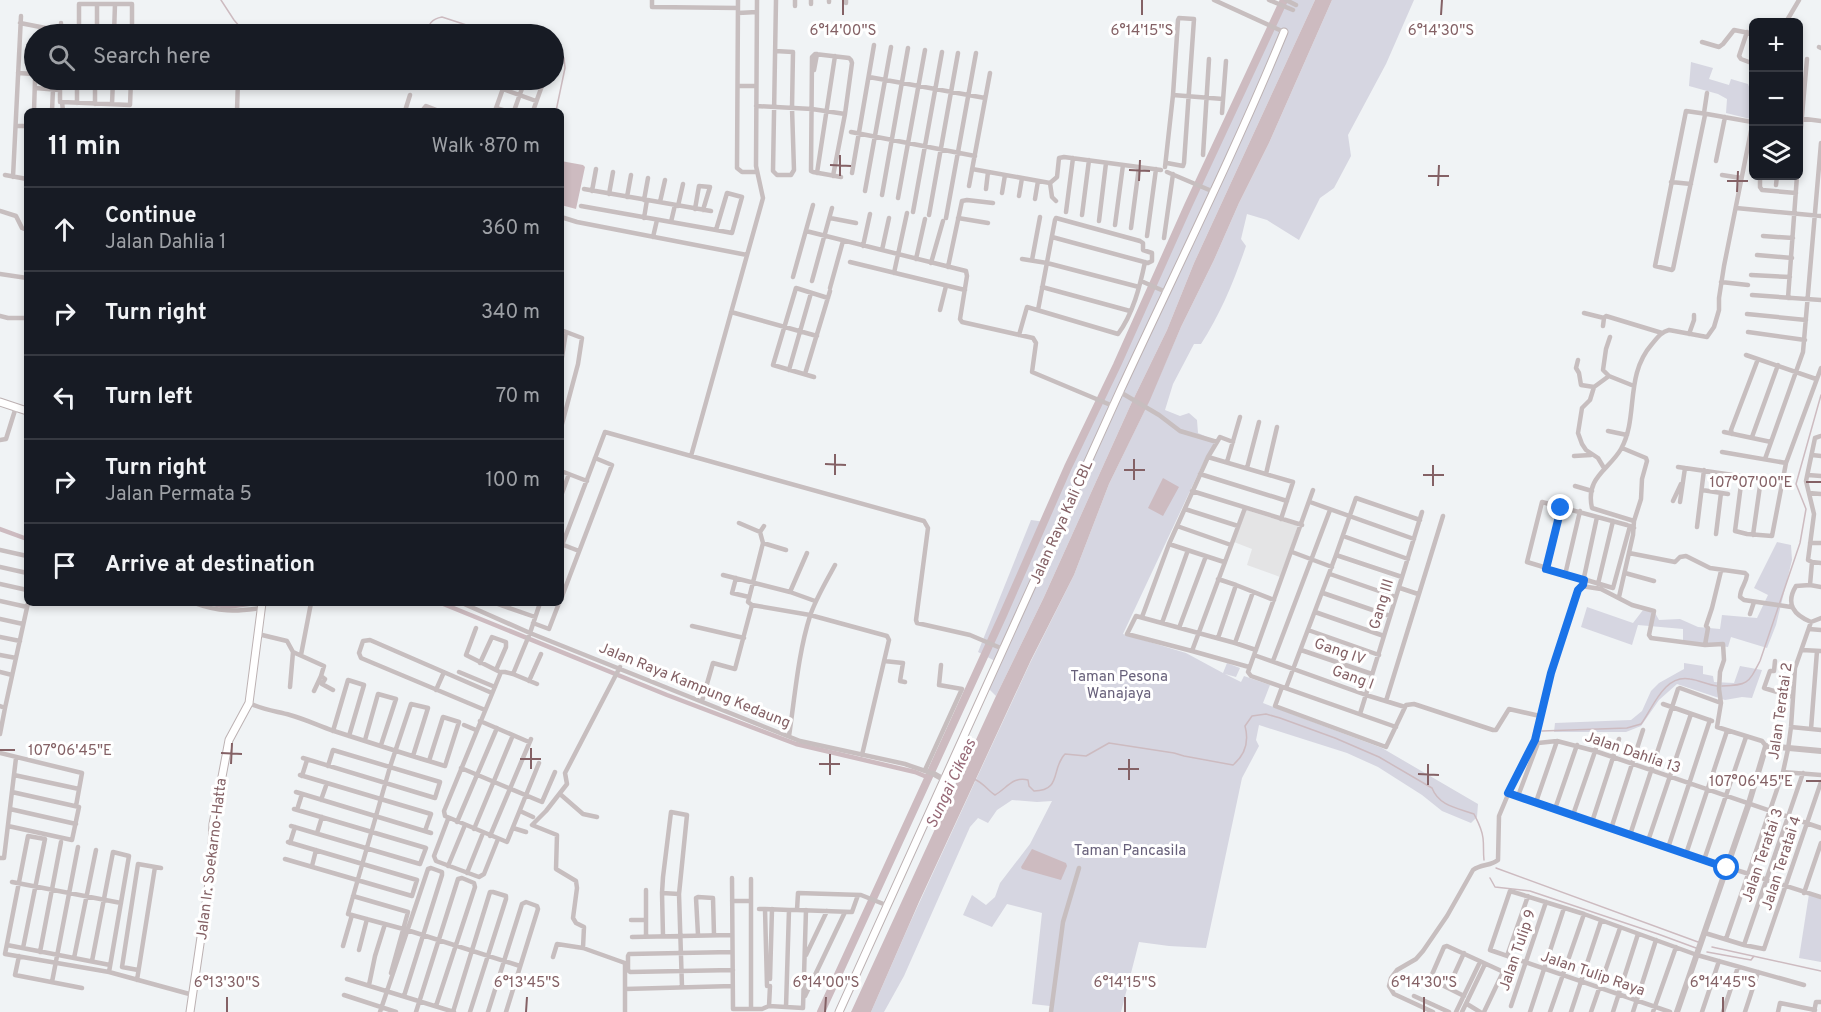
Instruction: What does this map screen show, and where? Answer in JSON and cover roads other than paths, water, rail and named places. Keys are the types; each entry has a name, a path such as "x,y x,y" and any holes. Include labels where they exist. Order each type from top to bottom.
{"main road":[{"name":"Jalan Raya Kali CBL","path":"839,1012 1113,406 1214,192 1280,31"},
{"path":"0,402 24,410"},
{"name":"Jalan Ir. Soekarno-Hatta","path":"190,1012 212,869 212,832 220,784 229,740 249,704 262,606"}],"street":[{"path":"652,0 652,7 757,12"},
{"path":"738,0 737,168 742,172 757,172"},
{"path":"691,456 763,198 757,172 757,0"},
{"path":"774,51 793,52 794,170 791,175 777,175 773,171 774,51 776,0"},
{"path":"1214,0 1280,31"},
{"path":"1269,0 1293,10"},
{"path":"1788,18 1799,0"},
{"path":"1287,1 1296,4"},
{"path":"79,24 79,4 132,4 132,24"},
{"path":"97,4 97,24"},
{"path":"114,24 115,4"},
{"path":"13,177 21,16"},
{"path":"1050,183 1057,177 1059,158 1064,157 1139,167 1163,168 1183,166 1194,19 1179,18 1178,20 1173,95 1163,168 1147,236"},
{"path":"20,23 24,24"},
{"path":"1702,42 1719,47 1734,30 1747,32 1739,56 1749,62"},
{"path":"852,173 874,45"},
{"path":"865,191 891,47"},
{"path":"882,195 908,48"},
{"path":"898,198 925,50"},
{"path":"913,212 942,51"},
{"path":"916,259 941,149 958,53"},
{"path":"833,176 852,63 849,58 813,54 811,172 833,176 841,177"},
{"path":"931,263 944,220 976,54"},
{"path":"817,173 835,56"},
{"path":"1803,103 1808,59"},
{"path":"1203,155 1209,60"},
{"path":"1222,113 1226,61"},
{"path":"18,73 24,73"},
{"path":"969,186 990,73"},
{"path":"868,77 985,98"},
{"path":"738,86 756,86"},
{"path":"34,108 35,90"},
{"path":"51,108 52,90"},
{"path":"60,90 60,102 130,105 131,90"},
{"path":"77,90 77,103"},
{"path":"95,90 95,104"},
{"path":"112,104 113,90"},
{"path":"237,108 238,90"},
{"path":"496,108 503,90"},
{"path":"506,90 536,101"},
{"path":"515,108 521,90"},
{"path":"534,108 540,90"},
{"path":"1707,93 1705,113 1705,116 1672,270 1654,266 1686,111 1705,113 1725,117 1749,119"},
{"path":"406,108 410,95"},
{"path":"1173,95 1223,99"},
{"path":"63,102 63,108"},
{"path":"756,106 812,109 845,114"},
{"path":"1716,161 1725,117"},
{"path":"1803,118 1821,121"},
{"path":"16,126 24,126"},
{"path":"1634,521 1592,508 1594,482 1622,448 1627,435 1634,386 1643,355 1662,333 1669,330 1706,337 1711,333 1719,310 1721,282 1752,126"},
{"path":"851,132 975,156"},
{"path":"1765,459 1797,372 1805,340 1818,216 1821,143"},
{"path":"1066,212 1073,158"},
{"path":"1082,215 1089,160"},
{"path":"1099,221 1106,163"},
{"path":"1115,225 1123,165"},
{"path":"1131,228 1139,167"},
{"path":"1163,168 1214,192"},
{"path":"592,191 596,169"},
{"path":"972,170 1050,183"},
{"path":"609,194 613,172"},
{"path":"986,189 988,172"},
{"path":"1164,238 1173,174"},
{"path":"5,175 24,179"},
{"path":"627,197 631,175"},
{"path":"1002,193 1005,175"},
{"path":"1722,175 1742,178"},
{"path":"644,218 648,178"},
{"path":"1019,196 1022,178"},
{"path":"660,202 665,180"},
{"path":"1760,180 1762,190 1796,193"},
{"path":"1776,185 1777,180"},
{"path":"1788,298 1797,180"},
{"path":"1035,199 1038,181"},
{"path":"1671,182 1690,184"},
{"path":"1050,183 1052,197 1056,201"},
{"path":"671,222 683,184"},
{"path":"695,208 699,186 710,187 703,210"},
{"path":"584,189 711,211"},
{"path":"581,207 732,233 742,197 727,193 716,230"},
{"path":"948,267 963,200 993,203"},
{"path":"793,277 813,205"},
{"path":"812,281 832,208"},
{"path":"1736,208 1818,216"},
{"path":"0,211 16,216 24,229"},
{"path":"894,273 907,213"},
{"path":"863,246 870,214"},
{"path":"1032,260 1040,217"},
{"path":"564,218 747,255"},
{"path":"830,218 856,223"},
{"path":"882,250 889,218"},
{"path":"958,218 988,223"},
{"path":"1038,310 1055,219 1060,218 1140,241 1143,243 1143,250 1152,254 1150,263 1052,237"},
{"path":"653,237 657,220"},
{"path":"806,231 966,271 960,319 962,322 1035,340 1032,372 1113,406"},
{"path":"1762,236 1793,238"},
{"path":"806,374 843,241"},
{"path":"1757,255 1792,258"},
{"path":"1022,259 1047,262 1139,287"},
{"path":"850,262 965,290"},
{"path":"1019,335 1027,308 1117,334 1121,331 1130,311 1145,262"},
{"path":"0,274 24,278"},
{"path":"1751,275 1790,278"},
{"path":"1141,281 1166,292"},
{"path":"1721,282 1748,285"},
{"path":"940,310 945,286"},
{"path":"1042,287 1130,311"},
{"path":"814,377 773,365 796,288 828,298"},
{"path":"789,370 812,293"},
{"path":"1752,295 1821,300"},
{"path":"731,312 817,336"},
{"path":"1584,313 1614,318 1662,333"},
{"path":"1747,314 1806,320"},
{"path":"1689,334 1694,315"},
{"path":"0,316 24,318"},
{"path":"1603,327 1604,318"},
{"path":"564,331 582,338 578,364 564,413"},
{"path":"1748,332 1805,340"},
{"path":"1610,337 1603,370 1608,376 1634,386"},
{"path":"1746,355 1816,379"},
{"path":"1732,434 1731,430 1758,358"},
{"path":"1578,360 1575,366 1579,373 1580,383 1583,386 1594,387"},
{"path":"1752,437 1778,365"},
{"path":"1742,477 1735,531 1769,537 1773,535 1786,463 1821,368"},
{"path":"1604,468 1598,458 1582,444 1578,427 1582,408 1590,400 1594,387 1608,376"},
{"path":"1120,392 1159,415 1180,431 1217,442"},
{"path":"0,440 6,439 16,407"},
{"path":"1227,462 1240,417"},
{"path":"1246,468 1259,422"},
{"path":"564,425 569,426"},
{"path":"1266,474 1277,427"},
{"path":"1608,431 1627,435"},
{"path":"564,537 605,432 924,521 928,528 917,623 970,635 1003,649"},
{"path":"1724,432 1771,442"},
{"path":"1819,436 1806,481 1814,514 1808,560 1821,563"},
{"path":"1233,442 1220,437 1208,457 1169,544 1142,617 1136,616 1127,634 1249,667"},
{"path":"1583,582 1613,588 1642,495 1642,479 1647,459 1622,448"},
{"path":"1722,452 1786,463"},
{"path":"1574,456 1592,455"},
{"path":"1812,455 1821,456"},
{"path":"1208,457 1293,482 1281,519"},
{"path":"564,591 612,465 595,458"},
{"path":"1678,467 1781,482"},
{"path":"1680,502 1685,468"},
{"path":"1697,527 1704,470"},
{"path":"564,472 586,481"},
{"path":"564,488 569,474"},
{"path":"1200,474 1287,501"},
{"path":"1808,474 1821,476"},
{"path":"1673,501 1683,478"},
{"path":"1754,535 1761,479"},
{"path":"1575,486 1592,491"},
{"path":"1313,490 1248,672 1251,676 1395,727"},
{"path":"1702,490 1728,494"},
{"path":"1192,491 1302,525"},
{"path":"1716,534 1721,493"},
{"path":"1809,493 1821,494"},
{"path":"1405,706 1386,747 1275,706 1294,669 1357,498 1420,520"},
{"path":"1310,502 1414,539"},
{"path":"1632,527 1542,502 1527,562 1654,611 1649,635 1651,638 1706,645 1724,644 1719,689 1721,702 1717,725"},
{"path":"1192,651 1245,508"},
{"path":"1546,569 1561,508"},
{"path":"1185,509 1238,526"},
{"path":"1273,661 1330,510"},
{"path":"1565,575 1580,512"},
{"name":"Gang III","path":"1360,714 1422,513"},
{"path":"1814,514 1821,514"},
{"path":"1386,701 1443,516"},
{"path":"1433,1012 1394,994 1389,986 1391,978 1397,970 1420,955 1472,872 1479,866 1497,861 1498,819 1508,793 1535,740 1551,673 1578,590 1583,582 1597,517"},
{"path":"1598,584 1613,521"},
{"path":"739,523 760,532"},
{"path":"764,526 760,532 763,543 748,602 752,605 810,615 886,635 889,640 862,755"},
{"path":"1177,526 1231,545"},
{"path":"1619,597 1629,553 1630,534"},
{"path":"1344,536 1408,559"},
{"path":"763,543 786,550"},
{"path":"1810,543 1821,543"},
{"path":"1169,544 1224,562"},
{"path":"564,546 579,550"},
{"path":"0,550 24,555"},
{"path":"1162,623 1188,550"},
{"path":"1292,552 1332,567"},
{"path":"790,592 807,553"},
{"path":"1629,553 1676,562 1680,557 1686,556 1702,566 1746,574 1740,597 1744,600 1791,607 1797,615 1811,622 1821,618"},
{"path":"1336,555 1402,577"},
{"path":"1179,628 1206,556"},
{"path":"1810,585 1812,562"},
{"path":"789,736 810,615 835,565"},
{"path":"0,567 24,572"},
{"path":"1706,645 1708,628 1706,626 1720,571"},
{"path":"1625,573 1654,580"},
{"path":"1330,574 1396,597"},
{"path":"723,575 790,592 815,601"},
{"path":"736,578 732,593 749,597"},
{"path":"1218,579 1274,600"},
{"path":"0,584 24,589"},
{"path":"1218,638 1236,585"},
{"path":"1791,607 1796,586 1821,587"},
{"path":"1400,588 1418,594"},
{"path":"1235,643 1253,592"},
{"path":"1323,593 1390,616"},
{"path":"0,601 24,605"},
{"path":"1750,614 1754,602"},
{"path":"702,701 713,663 735,669 752,605"},
{"path":"0,734 3,707 9,691 27,606"},
{"path":"204,606 233,612 258,606"},
{"path":"301,655 310,606"},
{"name":"Jalan Raya Kampung Kedaung","path":"468,606 529,636 789,736 816,745 926,770 934,774"},
{"path":"504,606 518,611 549,630 558,606"},
{"path":"518,611 520,606"},
{"path":"513,674 539,606"},
{"path":"1315,612 1384,636"},
{"name":"Gang I","path":"1142,617 1235,643 1273,661 1366,695 1405,706 1414,704 1493,730 1509,709 1540,716"},
{"path":"0,619 23,624"},
{"name":"Jalan Teratai 2","path":"1726,939 1783,772 1791,727 1795,668 1811,622"},
{"path":"692,626 744,638"},
{"path":"477,628 466,655 498,671 513,674 537,684"},
{"path":"1308,630 1379,655"},
{"path":"1809,630 1821,630"},
{"path":"258,634 287,641 293,652 290,687"},
{"path":"0,637 20,641"},
{"path":"480,663 491,638 506,642 495,687 444,814 448,819 507,842 539,763"},
{"path":"485,710 361,658 359,653 363,641 370,640 492,693"},
{"name":"Gang IV","path":"1301,650 1372,674"},
{"path":"1802,650 1819,651 1811,729"},
{"path":"293,652 324,666 314,691"},
{"path":"0,654 16,658"},
{"path":"529,681 541,654"},
{"path":"884,661 903,663 900,681 905,682"},
{"path":"1776,661 1774,670 1770,671 1764,688 1793,698"},
{"path":"926,770 962,689 939,685 941,665"},
{"path":"583,948 584,927 576,923 573,918 577,885 573,878 556,869 557,835 532,825 567,783 566,771 619,669"},
{"path":"1774,670 1783,673"},
{"path":"0,672 12,675"},
{"path":"436,690 444,672"},
{"path":"459,672 495,687"},
{"path":"321,676 325,679 322,684 333,690"},
{"path":"333,731 348,680 364,685 349,736"},
{"path":"0,689 9,691"},
{"path":"1630,835 1678,689 1721,702"},
{"path":"365,740 378,694 396,699 381,746"},
{"path":"249,704 271,712 290,715 333,731 365,740 396,751 413,756 429,761 446,766 459,722 443,717 429,761"},
{"path":"413,756 428,708 411,704 390,767 348,914 520,966"},
{"path":"1663,704 1710,720 1727,731 1762,741 1766,746 1821,752"},
{"path":"1648,841 1691,714"},
{"path":"1668,848 1710,720"},
{"path":"480,722 530,740 490,836"},
{"path":"464,725 476,730"},
{"path":"1791,727 1821,730"},
{"path":"458,822 496,728"},
{"path":"1611,829 1643,730"},
{"path":"1686,854 1727,731"},
{"path":"474,829 513,735"},
{"path":"1574,815 1600,737"},
{"path":"1704,860 1746,737"},
{"path":"1592,822 1619,739"},
{"path":"1536,802 1557,741"},
{"name":"Jalan Dahlia 13","path":"1518,796 1538,743 1557,741 1614,757 1821,828"},
{"path":"1556,809 1577,745"},
{"path":"1677,1012 1749,803 1766,746"},
{"path":"327,766 333,750 440,782 435,798 327,766 305,759 301,776 431,814 425,831"},
{"path":"0,753 82,773 76,806 79,807 72,840 8,826"},
{"path":"0,858 4,858 16,758"},
{"path":"461,768 542,802 555,772"},
{"path":"1783,772 1821,775"},
{"name":"Jalan Teratai 3","path":"1744,945 1803,773"},
{"path":"934,774 943,779"},
{"path":"14,775 79,789"},
{"name":"Jalan Teratai 4","path":"1744,945 1763,950 1821,782"},
{"path":"321,800 327,783"},
{"path":"12,792 76,806"},
{"path":"285,859 412,896 417,880 289,843 293,826 420,864 426,848 295,809 299,793 431,833"},
{"path":"1508,793 1727,868 1821,897"},
{"path":"560,794 583,814 597,817"},
{"path":"10,809 76,824"},
{"path":"520,811 533,817"},
{"path":"663,936 662,893 671,812 687,815 679,894 682,987"},
{"path":"317,833 322,817"},
{"path":"448,819 434,856 436,861 448,866 479,877 482,876 498,839"},
{"path":"448,866 465,825"},
{"path":"513,828 526,832"},
{"path":"467,873 483,833"},
{"path":"23,948 45,839 28,836 5,954 109,972 193,995"},
{"path":"40,951 62,842"},
{"path":"1804,893 1821,843"},
{"path":"52,982 78,847"},
{"path":"74,958 96,850"},
{"path":"312,866 316,850"},
{"path":"92,961 113,852 129,856 109,972"},
{"path":"138,970 122,966 138,864 161,868"},
{"path":"136,980 154,867"},
{"path":"381,1010 405,930 428,869 431,868 442,872 442,875 404,996"},
{"path":"1051,1012 1063,921 1079,868"},
{"path":"416,1012 458,879 462,878 474,883 475,887 436,1006"},
{"path":"732,878 733,1010 762,1010 769,1006 803,1008 807,910"},
{"path":"751,879 749,901 751,1009"},
{"path":"12,882 121,903"},
{"path":"646,890 646,936"},
{"path":"1528,896 1507,956 1490,950 1510,891 1528,896 1546,903 1584,914 1656,940 1698,952 1719,961 1804,985"},
{"path":"347,979 454,1012 490,892 494,892 507,897 470,1012"},
{"path":"662,893 679,894"},
{"path":"797,910 798,893 858,895 886,905"},
{"path":"759,909 852,912 858,895"},
{"path":"353,896 408,912 405,930"},
{"path":"698,935 696,898 698,897 713,898 714,935"},
{"path":"732,901 749,901"},
{"path":"488,1012 522,904 526,902 537,906 538,909 507,1012"},
{"name":"Jalan Tulip 9","path":"1511,1006 1546,903"},
{"path":"1530,1012 1564,908"},
{"path":"765,909 767,986 770,986"},
{"path":"769,1006 772,909"},
{"path":"786,1007 789,910"},
{"path":"805,958 826,911"},
{"path":"803,1000 845,912"},
{"path":"1550,1012 1584,914"},
{"path":"343,946 352,915"},
{"path":"359,950 368,919"},
{"path":"631,920 646,920"},
{"path":"1571,1012 1601,921"},
{"path":"369,985 385,924"},
{"path":"1591,1012 1620,928"},
{"path":"1613,1012 1638,934"},
{"path":"632,937 732,935"},
{"path":"1704,936 1726,939 1744,945"},
{"path":"1633,1012 1656,940"},
{"path":"553,957 557,944 583,948 625,963 626,1012"},
{"path":"7,945 110,964"},
{"path":"1445,946 1483,963 1505,973 1482,1012 1448,988 1428,978 1445,946"},
{"path":"1654,1010 1676,946"},
{"path":"732,952 628,956 628,970 630,972 733,970"},
{"path":"1448,988 1464,953"},
{"path":"19,956 15,975 82,988"},
{"name":"Jalan Tulip Raya","path":"1507,956 1636,1001 1654,1010 1670,1012"},
{"path":"1701,1012 1719,961"},
{"path":"1462,1012 1483,963"},
{"path":"1723,1012 1738,967"},
{"path":"1745,1012 1758,972"},
{"path":"625,989 733,986"},
{"path":"345,995 381,1010 396,1012"},
{"path":"1414,996 1449,1012"},
{"path":"1456,1012 1467,1000"},
{"path":"1778,1012 1780,1003 1815,1011 1819,1002"}],"waterway":[{"path":"221,0 237,24"},
{"path":"821,1012 1003,615 1068,467 1284,0"},
{"path":"430,24 442,17 463,24"},
{"path":"564,58 564,73"},
{"path":"557,108 560,90"},
{"path":"1722,686 1746,682 1760,661 1800,543 1806,509 1796,484 1821,395"},
{"path":"0,529 24,538"},
{"path":"222,606 234,606"},
{"path":"448,606 667,695 796,744 915,772 927,777"},
{"path":"1542,731 1627,728 1641,724 1660,694 1673,682 1690,679 1717,686"},
{"path":"974,779 995,795 1010,783 1023,779 1028,780 1029,786 1034,791 1043,790 1052,783 1065,754 1086,756 1109,743 1233,765 1245,747 1245,726 1252,716 1266,714 1335,738 1379,757 1432,788 1444,803 1474,814 1482,835 1484,860"},
{"path":"1496,868 1698,942"},
{"path":"1490,878 1495,887 1530,891 1696,948"},
{"path":"1712,947 1821,971"},
{"path":"1707,952 1751,960 1754,956"}],"park label":[{"name":"Taman Pesona Wanajaya","path":"1119,684"},
{"name":"Taman Pancasila","path":"1130,850"}],"water label":[{"name":"Sungai Cikeas","path":"950,783"}]}
